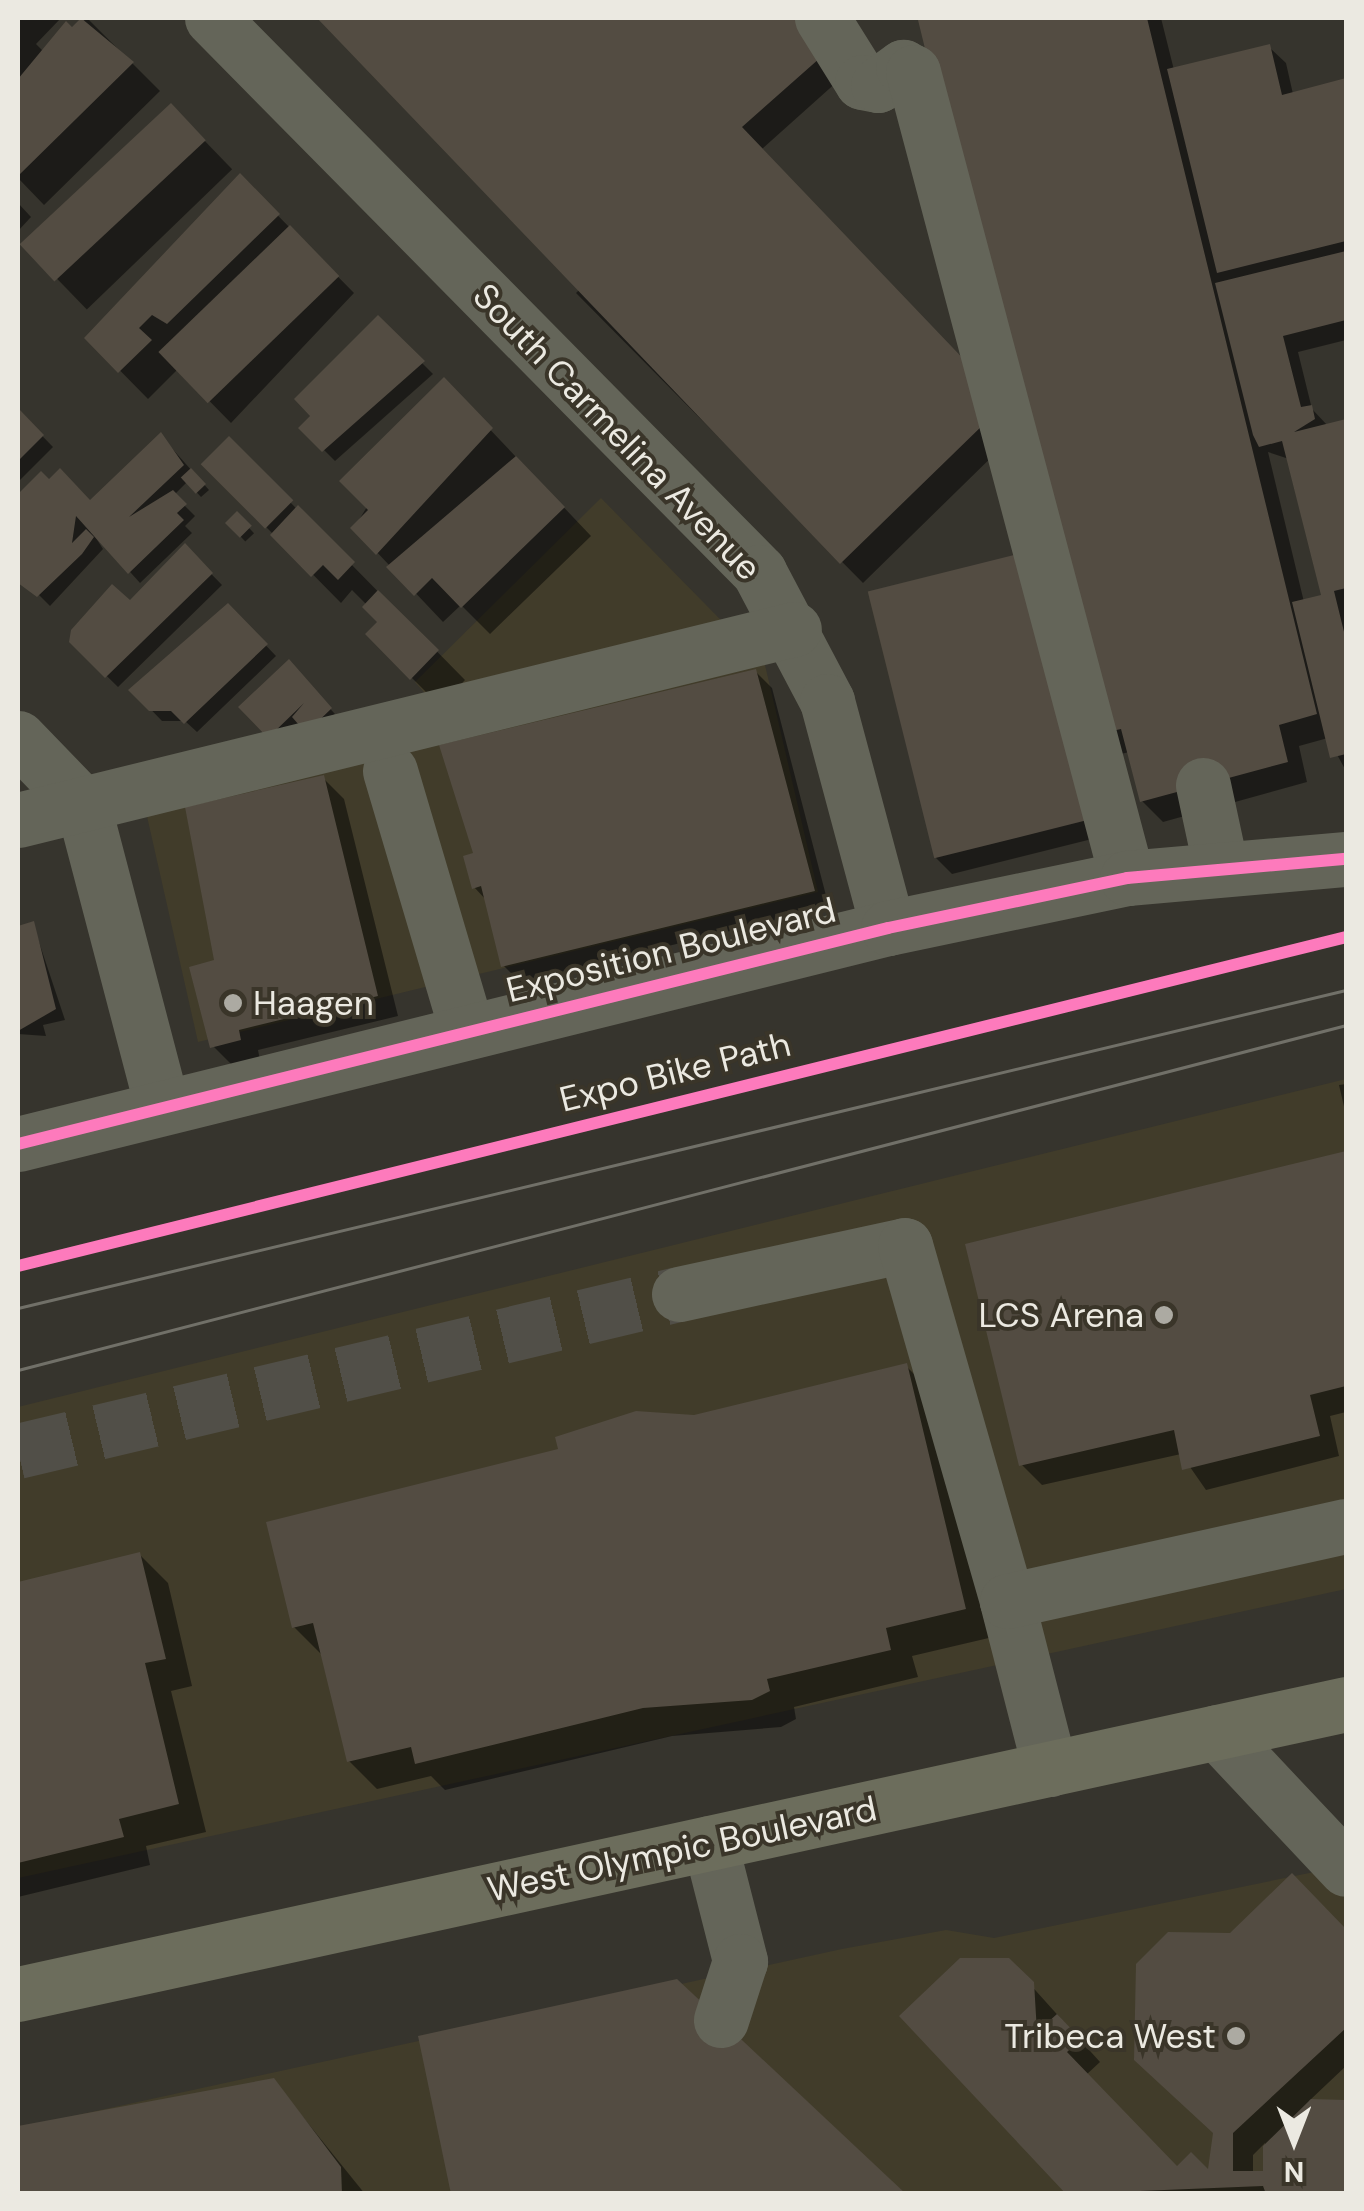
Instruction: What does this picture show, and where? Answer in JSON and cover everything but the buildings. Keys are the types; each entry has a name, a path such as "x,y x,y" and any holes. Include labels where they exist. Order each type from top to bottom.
{"main road":[{"name":"West Olympic Boulevard","path":"18,1994 1346,1704"}],"street":[{"name":"South Carmelina Avenue","path":"212,18 759,572 794,629 827,700 888,928"},
{"path":"822,18 862,82 878,85 903,67 913,72 1127,878"},
{"path":"18,820 794,629"},
{"path":"18,738 83,804 162,1107"},
{"path":"390,771 467,1032"},
{"path":"1204,786 1220,870"},
{"name":"Exposition Boulevard","path":"18,1144 888,928 1127,878 1346,859"},
{"path":"679,1294 905,1245 1008,1601 1050,1769"},
{"path":"1008,1601 1346,1526"},
{"path":"1218,1732 1346,1869"},
{"path":"710,1843 740,1961 721,2020"}],"shaded area":[{"path":"601,498 765,665 818,892 198,1042 137,772 431,700 415,682"},
{"path":"1346,1079 1346,1589 18,1878 18,1407"},
{"path":"1346,1852 1346,2193 18,2193 18,2128 842,1949 946,1930 994,1938 1319,1871"}],"tunnel":[{"path":"18,1451 679,1294"}],"tram line":[{"path":"18,1308 1346,990"},
{"path":"18,1370 1346,1025"}],"cycle path":[{"path":"18,1144 888,928 1127,878 1346,859"},
{"name":"Expo Bike Path","path":"18,1266 1346,937"}],"place":[{"name":"Haagen","path":"233,1003"},
{"name":"LCS Arena","path":"1164,1315"},
{"name":"Tribeca West","path":"1236,2036"}]}
